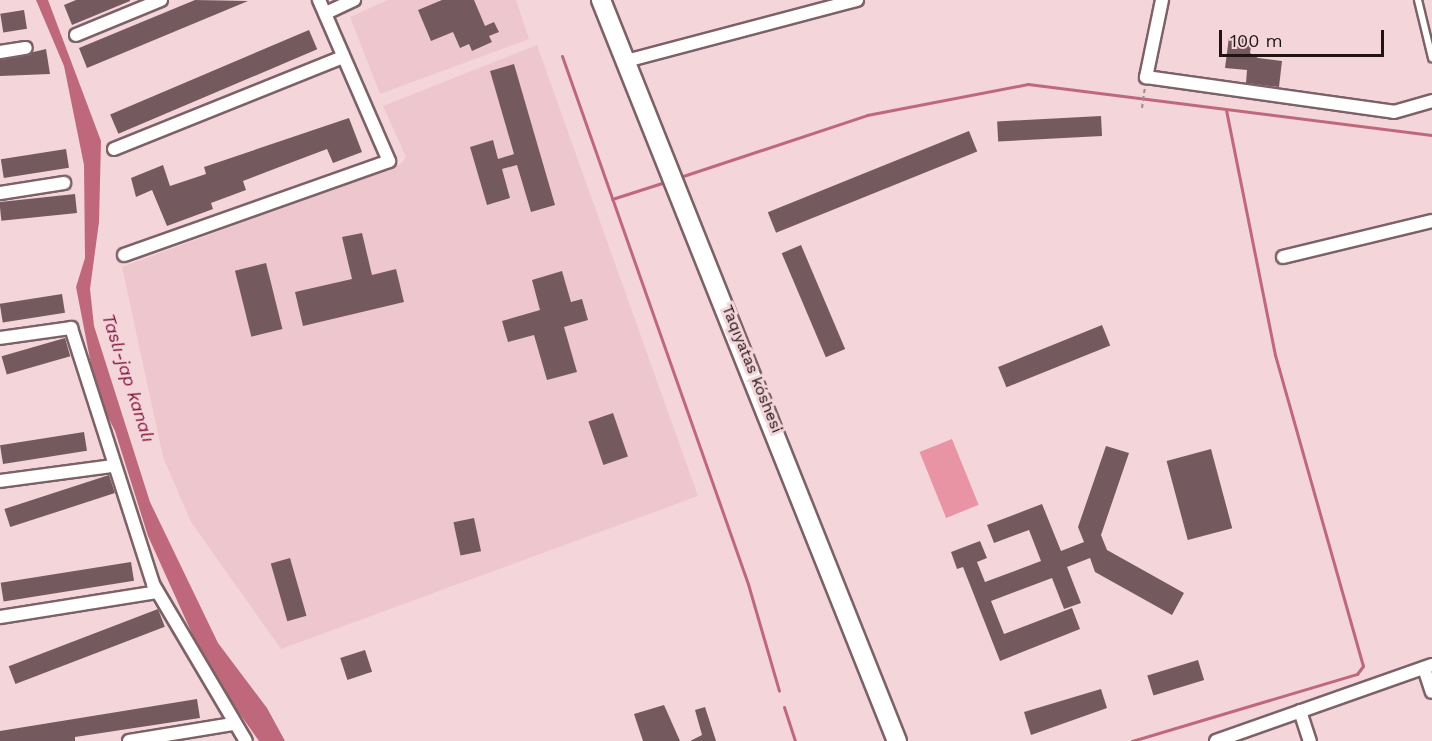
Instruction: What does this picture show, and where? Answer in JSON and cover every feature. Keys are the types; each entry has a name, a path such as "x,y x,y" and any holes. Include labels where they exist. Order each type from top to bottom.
{"main road":[{"name":"Taqıyatas kóshesi","path":"601,0 681,194 897,741"}],"street":[{"path":"76,35 161,0"},
{"path":"124,255 389,161 319,0"},
{"path":"326,13 354,0"},
{"path":"626,61 857,0"},
{"path":"1162,0 1146,77 1394,112 1432,101"},
{"path":"0,52 26,48"},
{"path":"114,149 343,57"},
{"path":"0,193 64,183"},
{"path":"1283,256 1432,220"},
{"path":"0,338 71,328 113,466 158,592 233,724 246,741"},
{"path":"0,481 113,466"},
{"path":"0,617 158,592"},
{"path":"1216,741 1428,666 1432,692"},
{"path":"1300,711 1310,741"},
{"path":"129,741 233,724"}],"lane":[{"path":"1418,0 1432,58"}],"path":[{"path":"1142,108 1145,86"}],"shaded area":[{"path":"36,0 48,0 101,141 99,222 90,289 94,326 150,502 218,643 267,708 285,741 259,741 208,669 148,536 115,431 97,395 76,287 85,258 84,165 64,66"},
{"path":"388,0 516,0 529,39 380,94 350,17"},
{"path":"537,45 698,496 281,649 191,522 163,457 122,267 401,164 406,157 383,106"},
{"path":"952,439 979,505 946,518 920,452"}],"building":[{"path":"76,0 130,1 72,25 64,5"},
{"path":"195,0 248,1 87,68 79,48"},
{"path":"442,0 474,0 485,26 494,22 499,32 489,36 492,42 472,51 469,44 460,48 453,32 431,41 418,10"},
{"path":"24,10 27,29 3,33 0,14"},
{"path":"309,30 317,49 118,134 110,114"},
{"path":"1229,37 1252,39 1250,53 1258,58 1282,61 1279,87 1246,83 1247,70 1225,68"},
{"path":"46,49 50,74 0,76 0,60"},
{"path":"514,64 555,205 531,212 517,165 502,169 510,198 487,205 470,147 493,140 498,159 514,154 490,71"},
{"path":"1101,116 1102,136 998,141 997,121"},
{"path":"349,118 362,152 333,163 327,149 282,166 243,181 246,190 211,203 213,209 167,226 152,190 136,197 131,178 163,165 170,186 206,174 204,167"},
{"path":"969,131 977,151 776,233 768,212"},
{"path":"66,149 69,168 4,178 1,159"},
{"path":"75,194 77,213 1,221 0,202"},
{"path":"362,233 372,275 396,269 404,302 303,326 295,292 352,279 342,237"},
{"path":"801,245 845,349 826,357 782,253"},
{"path":"266,263 282,329 251,337 235,271"},
{"path":"562,271 571,302 582,299 588,320 564,327 577,372 547,380 534,335 508,342 502,321 540,310 532,280"},
{"path":"62,294 65,313 3,323 0,304"},
{"path":"1102,325 1110,345 1006,387 998,367"},
{"path":"65,338 70,356 7,374 2,356"},
{"path":"613,413 628,456 603,465 588,421"},
{"path":"84,432 87,451 3,464 0,445"},
{"path":"1106,446 1129,453 1101,535 1107,550 1184,593 1172,615 1095,572 1090,558 1067,567 1081,603 1064,609 1052,578 991,601 1004,634 1072,608 1080,629 1000,661 963,567 957,569 951,552 980,541 987,558 977,562 985,582 1041,561 1029,530 994,543 987,525 1042,504 1061,551 1084,542 1078,527"},
{"path":"1211,449 1232,528 1188,540 1167,461"},
{"path":"109,475 115,493 10,527 4,509"},
{"path":"474,518 481,551 461,556 453,522"},
{"path":"290,558 307,616 287,621 271,564"},
{"path":"131,562 134,581 4,601 1,583"},
{"path":"158,609 165,627 15,684 9,666"},
{"path":"365,650 372,672 347,680 340,658"},
{"path":"1198,660 1204,680 1153,696 1147,675"},
{"path":"1101,689 1107,708 1031,735 1024,712"},
{"path":"197,699 200,718 75,737 75,741 0,741 0,731"},
{"path":"664,705 680,741 643,741 634,714"},
{"path":"705,707 716,741 690,741 702,735 695,710"}],"waterway":[{"path":"562,56 748,584 779,691"},
{"path":"680,177 867,115 1028,84 1432,135"},
{"path":"1132,741 1357,674 1363,666 1275,355 1226,110"},
{"path":"612,199 668,181"},
{"path":"784,707 795,741"}],"water label":[{"name":"Taslı-jap kanalı","path":"128,378"}]}
